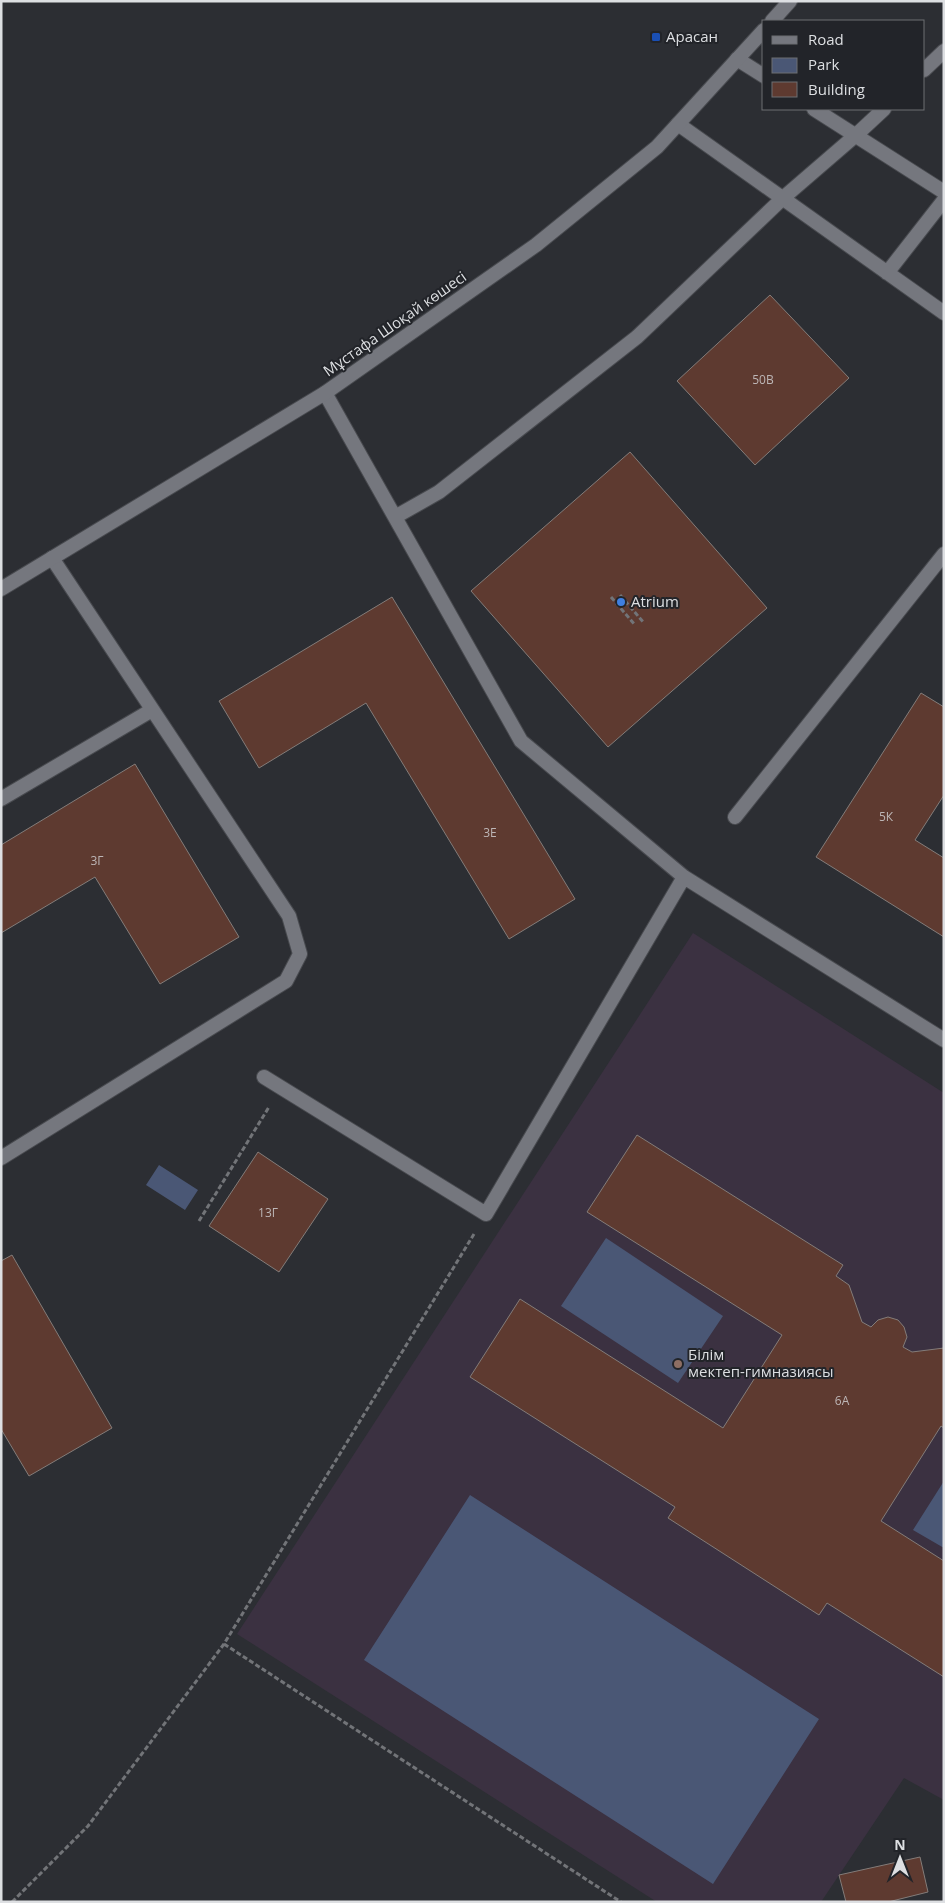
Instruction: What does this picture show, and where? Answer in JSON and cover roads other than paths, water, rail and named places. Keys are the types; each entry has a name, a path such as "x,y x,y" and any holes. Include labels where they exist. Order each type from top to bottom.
{"street":[{"path":"773,20 790,1"},
{"name":"Мұстафа Шоқай көшесі","path":"1,589 326,393 536,245 657,147 762,32"},
{"path":"925,69 944,51"},
{"path":"737,59 762,75"},
{"path":"816,110 944,192"},
{"path":"395,517 439,492 637,338 782,198 883,110"},
{"path":"678,124 944,313"},
{"path":"888,273 944,200"},
{"path":"326,393 521,741 684,877 944,1040"},
{"path":"734,817 944,554"},
{"path":"1,1158 286,981 300,954 289,916 52,558"},
{"path":"1,799 152,710"},
{"path":"264,1077 486,1214 684,877"}],"place":[{"name":"Арасан","path":"656,37"},
{"name":"Atrium","path":"621,602"},
{"name":"Білім мектеп-гимназиясы","path":"678,1364"}]}
